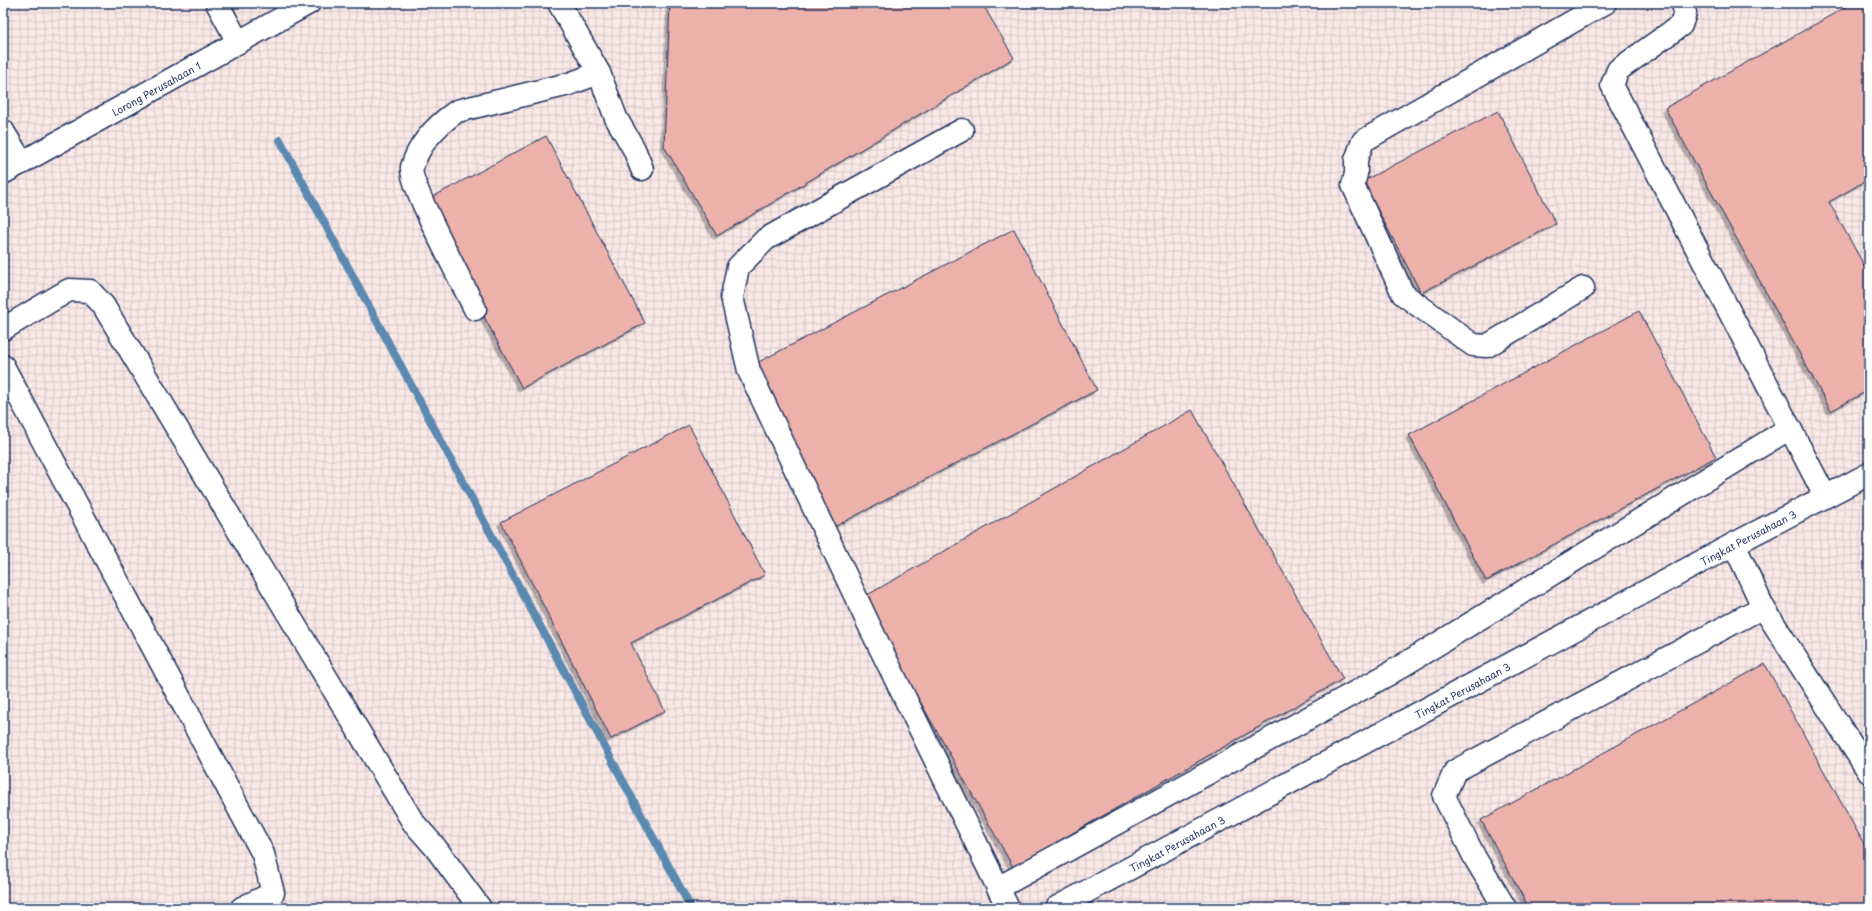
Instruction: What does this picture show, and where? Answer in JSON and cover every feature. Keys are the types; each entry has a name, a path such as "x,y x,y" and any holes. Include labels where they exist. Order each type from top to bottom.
{"street":[{"path":"218,3 238,42"},
{"path":"559,3 599,73 616,118 634,149 642,168"},
{"path":"1583,288 1487,346 1473,345 1403,294 1353,185 1356,174 1356,160 1363,141 1605,3"},
{"path":"1683,3 1686,13 1681,25 1618,70 1612,85 1825,496"},
{"name":"Lorong Perusahaan 1","path":"3,173 238,42 301,5"},
{"path":"475,308 417,191 412,168 424,141 442,122 457,111 569,84 599,73"},
{"path":"962,130 766,239 738,267 732,297 749,371 870,627 1008,908"},
{"path":"3,131 22,163"},
{"path":"3,329 69,290 90,291 103,305 413,822 435,847 480,908"},
{"path":"3,366 262,854 276,900 242,908"},
{"path":"998,888 1387,675 1790,428"},
{"name":"Tingkat Perusahaan 3","path":"1056,908 1734,544 1869,474"},
{"path":"1734,544 1763,607 1869,772"},
{"path":"1505,908 1475,858 1444,796 1455,771 1763,607"}],"shaded area":[{"path":"3,3 1869,3 1869,908 3,908"}],"building":[{"path":"670,3 982,3 1014,58 717,236 664,146"},
{"path":"1853,3 1869,3 1869,179 1829,202 1869,274 1869,390 1831,411 1665,108"},
{"path":"1498,111 1556,224 1421,293 1363,181"},
{"path":"546,136 645,323 522,388 423,202"},
{"path":"1014,229 1097,390 834,527 751,366"},
{"path":"1639,311 1716,457 1486,581 1409,435"},
{"path":"1192,410 1343,679 1013,867 862,598"},
{"path":"689,425 765,575 631,643 665,711 611,739 501,522"},
{"path":"1765,664 1869,853 1869,908 1529,908 1481,820"}],"waterway":[{"path":"280,140 691,908"}]}
